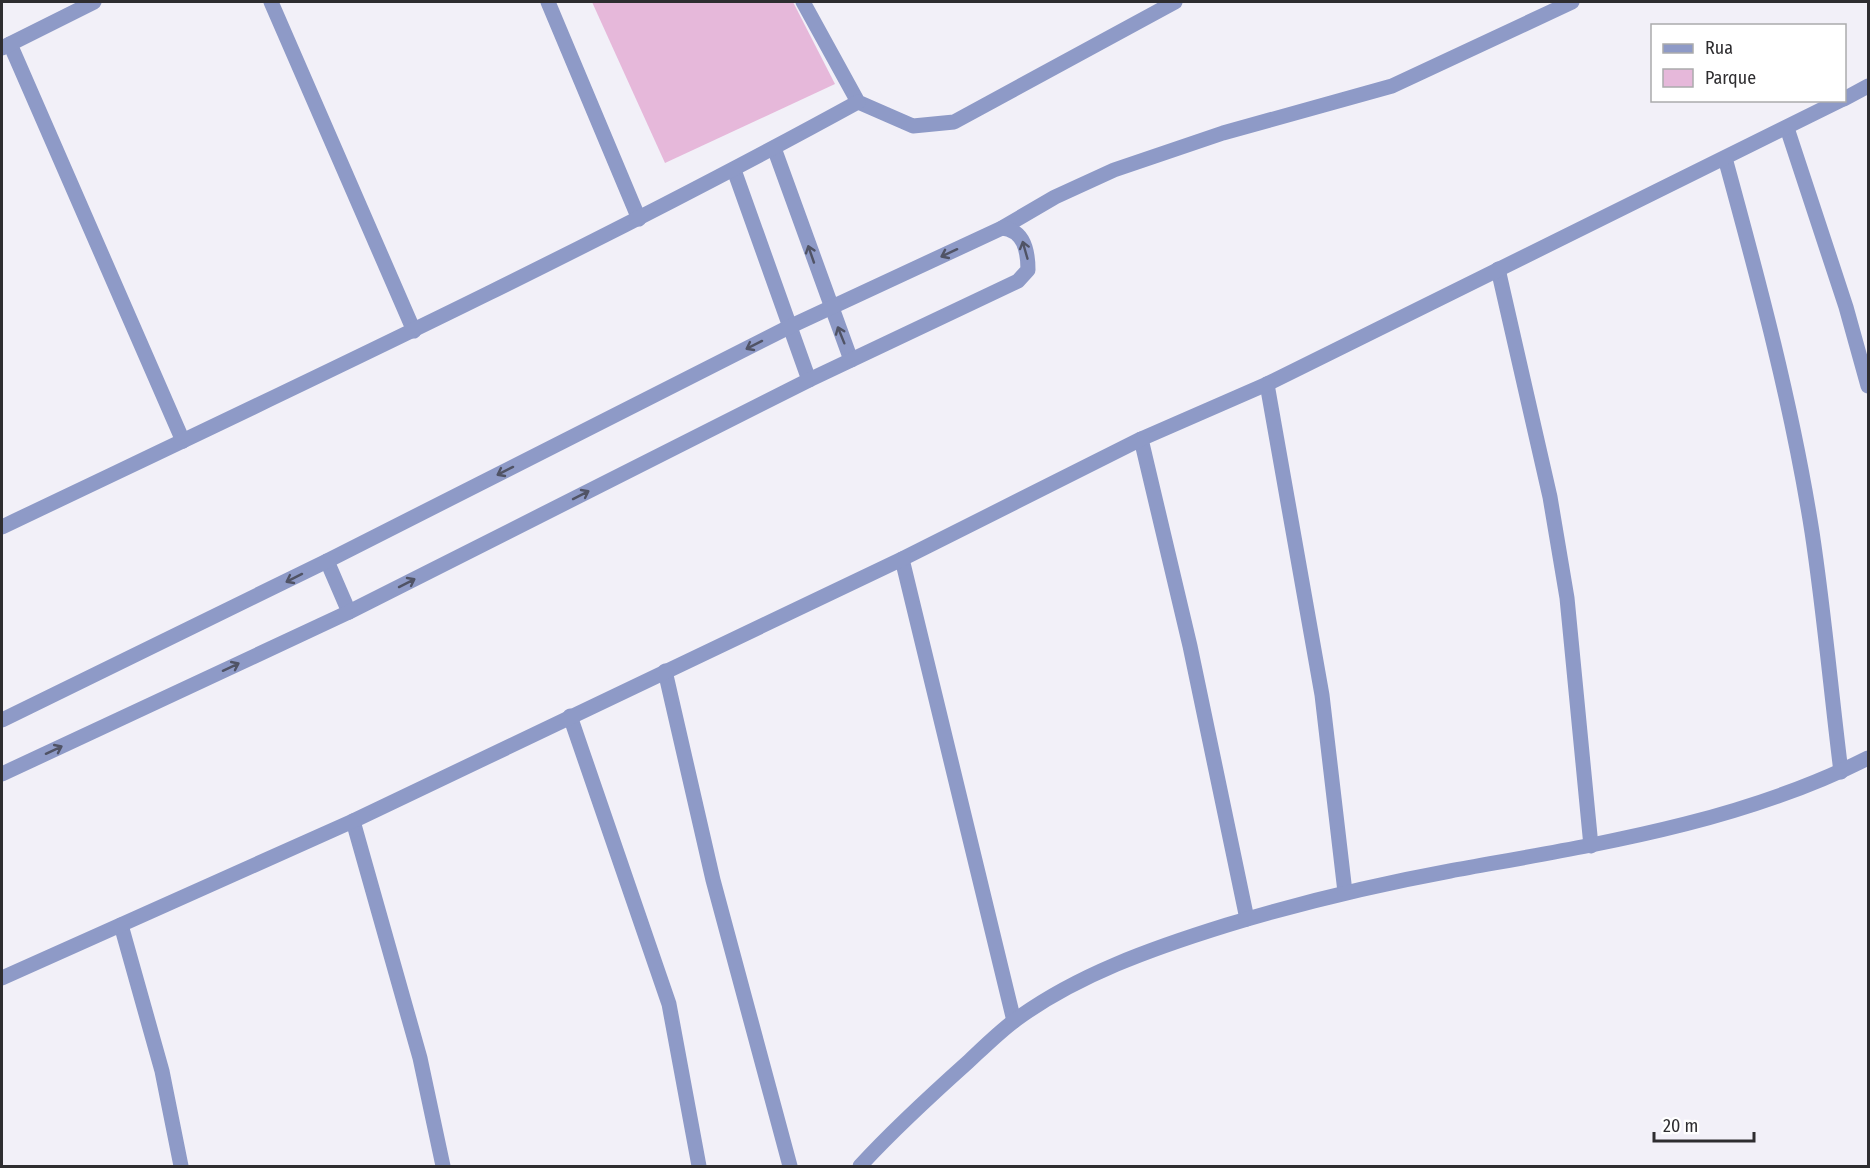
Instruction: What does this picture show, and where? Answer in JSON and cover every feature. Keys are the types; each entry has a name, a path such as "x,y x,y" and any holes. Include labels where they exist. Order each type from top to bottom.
{"street":[{"path":"94,2 6,46 183,441"},
{"path":"271,2 414,331"},
{"path":"548,2 639,219"},
{"path":"803,2 858,102 913,126 954,122 1176,2"},
{"path":"2,720 327,561 789,327 1002,228 1055,197 1114,170 1223,133 1392,86 1572,2"},
{"path":"1846,98 1869,86"},
{"path":"2,527 414,331 639,219 858,102"},
{"path":"2,978 353,821 902,559 1141,439 1267,384 1839,102"},
{"path":"1787,128 1846,307 1869,386"},
{"path":"774,148 851,360"},
{"path":"1725,159 1770,324 1812,532 1841,772"},
{"path":"734,170 809,380"},
{"path":"2,774 349,612 809,380 1018,281 1028,270 1025,244 1016,231 1002,228"},
{"path":"1498,269 1550,497 1566,587 1591,846"},
{"path":"1267,384 1322,695 1345,892"},
{"path":"1141,439 1190,646 1247,919"},
{"path":"902,559 1014,1021"},
{"path":"327,561 349,612"},
{"path":"665,671 704,847 790,1167"},
{"path":"570,716 669,1004 699,1167"},
{"path":"860,1167 903,1120 1014,1021 1068,988 1123,961 1247,919 1345,892 1591,846 1704,821 1771,799 1841,772 1869,758"},
{"path":"353,821 420,1058 443,1167"},
{"path":"121,925 162,1071 181,1167"}],"green space":[{"path":"592,2 793,2 835,84 665,163"}]}
